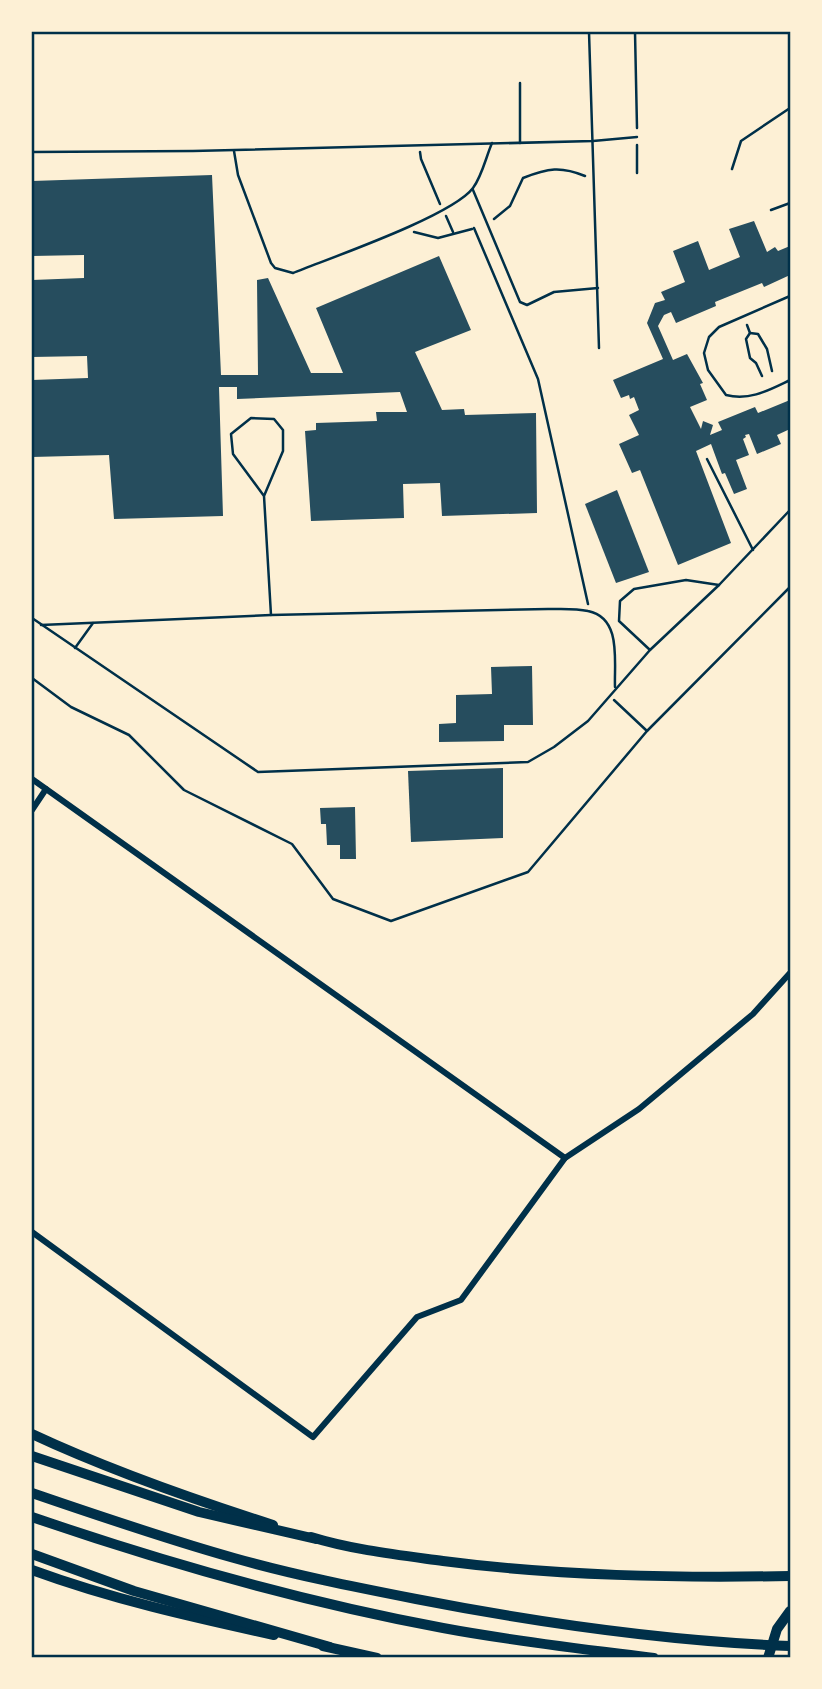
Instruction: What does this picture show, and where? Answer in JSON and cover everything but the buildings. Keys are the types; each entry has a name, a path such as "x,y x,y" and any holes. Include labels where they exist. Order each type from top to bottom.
{"main road":[{"path":"32,1434 66,1450 223,1509 316,1539"},
{"path":"32,1456 199,1512 316,1539 407,1556 499,1568 623,1576 790,1576"},
{"path":"32,1493 131,1527 235,1558 382,1592 581,1626 790,1646"},
{"path":"32,1517 133,1552 299,1597 443,1628 654,1657"},
{"path":"32,1553 134,1591 330,1647"},
{"path":"32,1570 104,1595 166,1611 377,1657"},
{"path":"768,1657 777,1629 790,1611"}],"street":[{"path":"32,779 565,1158"},
{"path":"32,810 46,789"},
{"path":"32,1233 313,1437 417,1317 461,1300 565,1158 639,1109 754,1014 790,973"}],"lane":[{"path":"589,32 599,348"},
{"path":"520,83 520,143"},
{"path":"32,152 492,144 637,137"},
{"path":"233,150 238,175 265,250 275,268 293,272 442,209 472,189 492,144"},
{"path":"472,189 520,302 527,305 554,292 598,288"},
{"path":"771,211 790,202"},
{"path":"790,296 719,327 709,337 704,353 708,370 726,395 740,399 755,396 790,380"},
{"path":"264,496 233,454 231,434 251,418 274,419 283,430 283,452 264,496 271,615"},
{"path":"707,459 753,550"},
{"path":"32,618 258,772 528,762 554,747 588,721 650,650 719,585 790,510"},
{"path":"650,650 619,621 620,601 634,589 686,580 719,585"},
{"path":"41,625 271,615 548,609 589,611 604,617 613,631 615,689"},
{"path":"75,648 93,623"}],"path":[{"path":"635,32 637,173"},
{"path":"732,169 741,141 790,108"},
{"path":"419,145 421,159 453,232"},
{"path":"487,224 510,206 523,178 539,172 565,168 594,180"},
{"path":"400,229 438,238 474,228 538,379 589,611"},
{"path":"762,376 756,363 750,358 746,339 750,333 758,334 767,349 772,371"},
{"path":"32,678 71,707 129,735 184,790 292,844 333,899 391,921 528,872 647,731 790,587"},
{"path":"609,695 647,731"}]}
